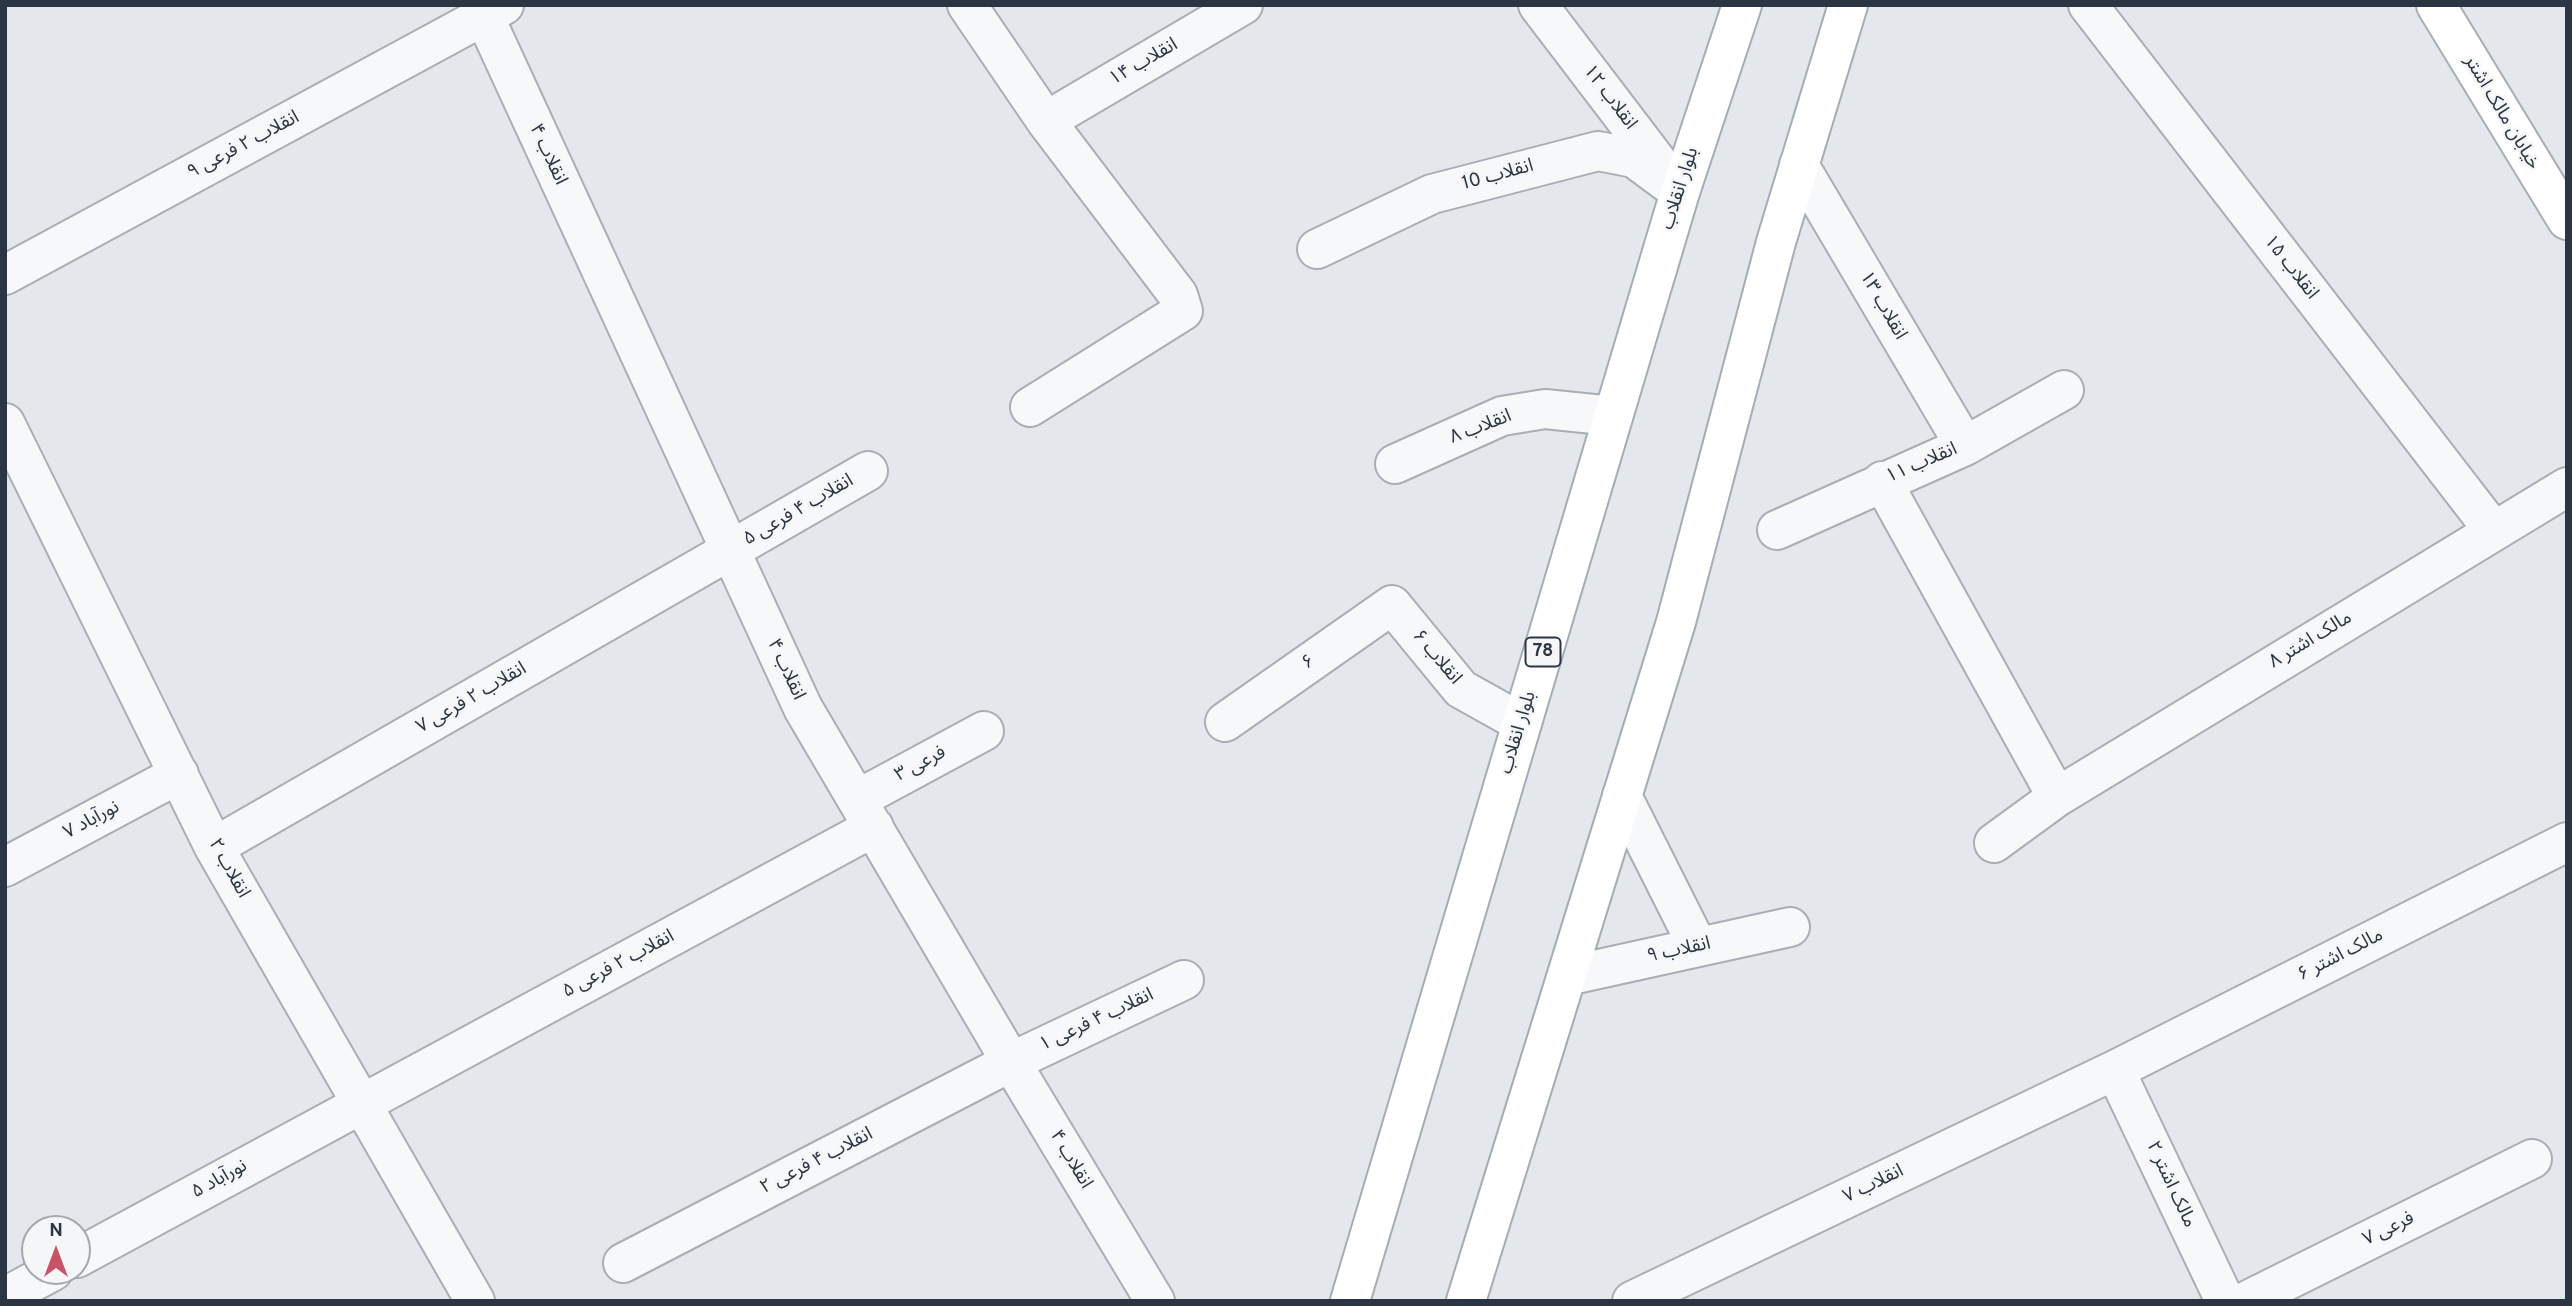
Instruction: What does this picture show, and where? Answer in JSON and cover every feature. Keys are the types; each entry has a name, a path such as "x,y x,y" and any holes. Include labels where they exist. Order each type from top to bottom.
{"main road":[{"name":"بلوار انقلاب","path":"1350,1301 1680,192 1742,5"},
{"path":"1466,1301 1676,622 1776,242 1848,5"},
{"name":"خیابان مالک اشتر","path":"2436,5 2567,220"}],"street":[{"path":"967,5 1046,121 1178,295 1183,310 1030,407"},
{"name":"انقلاب ۱۴","path":"1046,121 1243,5"},
{"name":"انقلاب ۱۲","path":"1538,5 1680,192"},
{"name":"انقلاب ۱۵","path":"2088,5 2493,530"},
{"name":"انقلاب ۲ فرعی ۹","path":"5,275 489,9"},
{"name":"انقلاب ۴","path":"489,9 803,708 1155,1301"},
{"name":"انقلاب 10","path":"1317,249 1432,194 1598,150 1634,158 1680,192"},
{"name":"انقلاب ۱۳","path":"1799,165 1965,446"},
{"name":"انقلاب ۱۱","path":"1777,530 1965,446 2064,390"},
{"name":"انقلاب ۸","path":"1395,464 1502,416 1545,409 1613,415"},
{"name":"انقلاب ۲","path":"5,423 214,847 475,1301"},
{"name":"انقلاب ۴ فرعی ۵","path":"730,550 868,471"},
{"path":"1882,481 2057,797"},
{"name":"مالک اشتر ۸","path":"1994,843 2057,797 2567,487"},
{"name":"انقلاب ۲ فرعی ۷","path":"214,847 730,550"},
{"name":"انقلاب ۶","path":"1392,605 1461,689 1522,723"},
{"name":"۶","path":"1225,722 1392,605"},
{"name":"فرعی ۳","path":"866,813 984,731"},
{"name":"نورآباد ۷","path":"5,867 179,774"},
{"path":"1622,796 1698,947"},
{"name":"انقلاب ۲ فرعی ۵","path":"363,1102 866,813"},
{"name":"مالک اشتر ۶","path":"2116,1070 2567,842"},
{"name":"انقلاب ۹","path":"1567,976 1790,927"},
{"name":"انقلاب ۴ فرعی ۱","path":"1011,1062 1184,980"},
{"name":"انقلاب ۴ فرعی ۲","path":"623,1263 1011,1062"},
{"name":"انقلاب ۷","path":"1632,1301 2116,1070"},
{"name":"مالک اشتر ۲","path":"2116,1070 2225,1301"},
{"name":"نورآباد ۵","path":"91,1250 363,1102"},
{"name":"فرعی ۷","path":"2246,1301 2532,1159"},
{"path":"5,1297 27,1285"}]}
